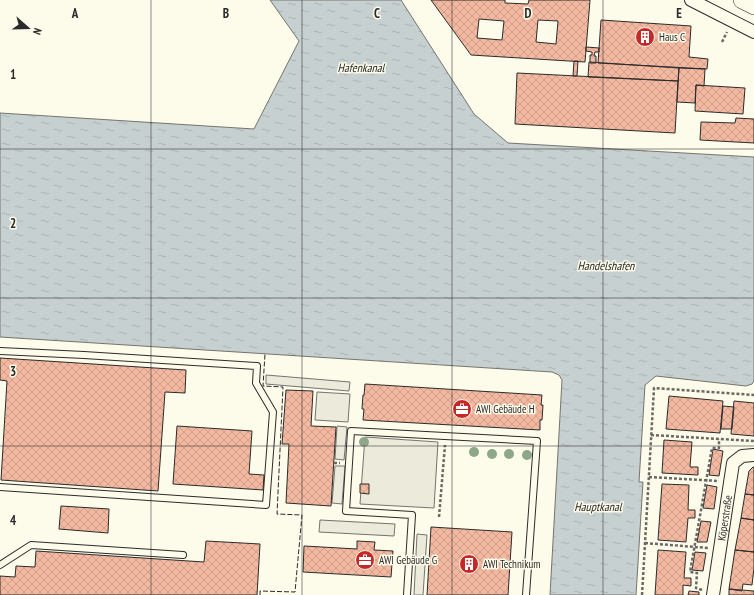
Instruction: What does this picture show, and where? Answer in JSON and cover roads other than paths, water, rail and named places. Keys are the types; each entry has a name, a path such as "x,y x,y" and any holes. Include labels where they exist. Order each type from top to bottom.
{"street":[{"path":"691,0 754,32"},
{"path":"742,0 754,6"},
{"name":"Köperstraße","path":"713,593 733,463 742,456 754,455"}],"lane":[{"path":"0,351 257,366 256,383 273,412 266,505 0,487"},
{"path":"407,595 412,515 346,511 351,431 537,441 526,595"},
{"path":"0,565 31,545 183,555"}],"water":[{"name":"Handelshafen","path":"270,0 401,0 474,114 508,143 754,157 754,381 752,384 746,386 656,376 645,385 639,482 643,482 636,595 550,595 562,380 559,375 552,372 0,337 0,113 254,129 299,41"}],"place":[{"name":"Haus C","path":"645,37"},
{"name":"AWI Gebäude H","path":"462,409"},
{"name":"AWI Gebäude G","path":"365,560"},
{"name":"AWI Technikum","path":"469,564"}],"water label":[{"name":"Hafenkanal","path":"361,68"},
{"name":"Hauptkanal","path":"598,507"}]}
